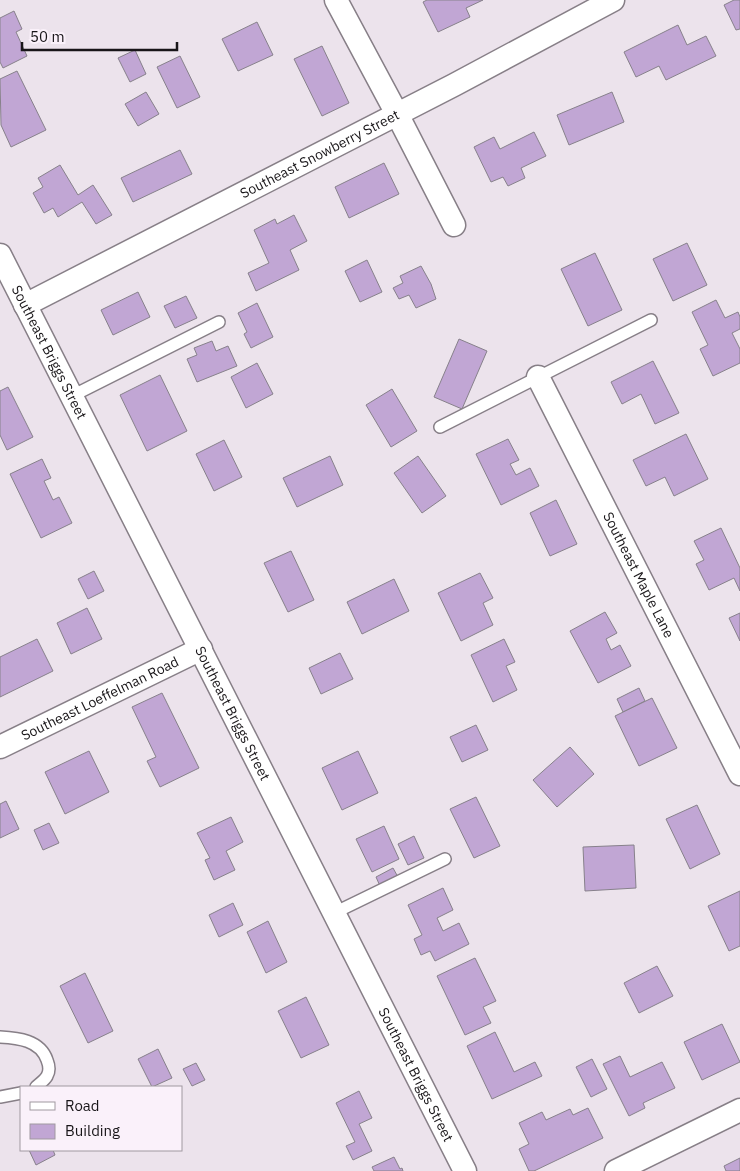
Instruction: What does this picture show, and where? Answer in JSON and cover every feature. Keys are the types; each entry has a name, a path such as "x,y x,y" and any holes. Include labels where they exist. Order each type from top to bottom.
{"street":[{"path":"336,0 454,225"},
{"name":"Southeast Snowberry Street","path":"26,305 397,114 613,0"},
{"name":"Southeast Briggs Street","path":"0,255 465,1171"},
{"name":"Southeast Maple Lane","path":"538,377 740,774"},
{"name":"Southeast Loeffelman Road","path":"0,747 201,649"},
{"path":"616,1171 740,1110"}],"lane":[{"path":"440,427 651,320"},
{"path":"72,396 219,322"},
{"path":"334,913 445,859"},
{"path":"0,1037 28,1041 38,1047 46,1057 49,1067 47,1076 37,1086"},
{"path":"0,1097 20,1094"}],"building":[{"path":"427,0 483,0 466,8 470,17 438,32 423,2"},
{"path":"734,0 740,0 740,29 736,30 724,5"},
{"path":"14,11 22,29 16,32 27,56 3,68 0,62 0,18"},
{"path":"257,22 273,55 238,71 222,39"},
{"path":"678,25 687,45 706,36 716,56 666,80 659,66 636,77 624,52"},
{"path":"322,46 349,103 322,116 294,59"},
{"path":"135,50 146,74 130,82 118,58"},
{"path":"180,56 200,97 177,108 157,67"},
{"path":"17,71 46,130 11,147 1,125 0,79"},
{"path":"146,92 159,114 138,126 125,104"},
{"path":"612,92 624,122 569,145 557,115"},
{"path":"534,132 546,156 521,168 525,178 508,186 503,177 491,182 474,147 494,137 500,149"},
{"path":"180,150 192,174 133,202 121,178"},
{"path":"384,163 399,194 349,218 335,187"},
{"path":"60,165 78,195 93,185 112,215 96,224 82,202 58,217 53,208 44,213 33,193 43,187 38,178"},
{"path":"294,215 307,241 290,250 299,270 256,291 248,273 269,263 254,230 275,219 277,224"},
{"path":"687,243 707,285 673,301 653,259"},
{"path":"595,253 622,310 588,326 561,269"},
{"path":"367,260 382,292 360,302 345,271"},
{"path":"421,266 431,284 436,299 416,308 409,295 399,299 393,288 403,283 400,276"},
{"path":"138,292 150,317 113,335 101,310"},
{"path":"186,296 197,318 175,328 164,306"},
{"path":"716,300 725,318 738,312 740,317 740,329 732,333 740,349 740,363 713,376 700,349 708,345 692,312"},
{"path":"257,303 273,337 251,348 244,334 247,332 238,313"},
{"path":"459,339 487,351 462,409 434,397"},
{"path":"212,341 216,351 228,346 237,366 197,382 187,359 197,355 194,348"},
{"path":"653,361 679,413 655,424 641,394 622,404 611,382"},
{"path":"257,363 273,394 246,408 231,377"},
{"path":"160,375 187,431 147,451 120,395"},
{"path":"8,387 33,437 7,450 0,435 0,391"},
{"path":"392,389 417,431 391,447 366,405"},
{"path":"686,434 708,479 674,496 665,477 646,486 633,460"},
{"path":"508,439 519,460 510,464 516,475 530,468 539,486 501,505 476,454"},
{"path":"224,440 242,477 214,491 196,454"},
{"path":"330,456 343,485 297,507 283,478"},
{"path":"418,456 446,496 422,513 394,473"},
{"path":"42,459 51,478 44,481 53,500 59,497 72,523 41,538 10,474"},
{"path":"556,500 577,544 550,556 530,513"},
{"path":"721,528 740,568 740,591 734,578 709,590 696,564 704,560 694,541"},
{"path":"291,551 314,600 288,612 264,563"},
{"path":"94,571 104,591 88,599 78,579"},
{"path":"480,573 493,598 483,603 493,625 461,641 438,593"},
{"path":"394,579 409,611 362,634 347,602"},
{"path":"87,608 102,639 71,654 57,623"},
{"path":"605,612 617,633 606,639 611,650 620,645 631,666 598,683 570,631"},
{"path":"740,613 740,641 729,618"},
{"path":"37,639 53,671 0,697 0,657"},
{"path":"504,639 515,662 506,666 517,690 493,702 471,655"},
{"path":"340,653 353,679 321,694 309,668"},
{"path":"639,688 645,701 623,712 617,699"},
{"path":"162,693 199,768 160,787 147,761 156,757 132,707"},
{"path":"652,698 677,748 639,766 615,716"},
{"path":"476,725 488,750 462,762 450,737"},
{"path":"570,747 594,774 557,807 533,780"},
{"path":"89,751 109,792 65,814 45,772"},
{"path":"358,751 378,793 342,810 322,768"},
{"path":"476,797 500,846 474,858 450,809"},
{"path":"6,801 19,829 0,838 0,804"},
{"path":"697,805 720,854 690,869 666,819"},
{"path":"231,817 243,842 226,851 235,870 214,880 205,860 210,858 197,833"},
{"path":"49,823 59,843 43,850 34,830"},
{"path":"384,826 399,859 372,872 356,839"},
{"path":"414,836 424,858 408,865 398,844"},
{"path":"634,845 636,888 585,891 583,847"},
{"path":"393,868 398,877 380,886 376,877"},
{"path":"443,888 453,910 437,918 443,931 459,923 469,944 435,961 430,951 421,955 414,939 422,935 408,905"},
{"path":"740,891 740,946 729,951 708,906"},
{"path":"233,903 243,925 219,937 209,915"},
{"path":"268,921 287,962 266,973 247,932"},
{"path":"475,958 496,1001 483,1007 491,1023 465,1035 437,976"},
{"path":"657,966 673,996 639,1013 624,983"},
{"path":"85,973 113,1031 88,1043 60,986"},
{"path":"306,997 329,1045 301,1058 278,1011"},
{"path":"722,1024 740,1062 702,1080 684,1042"},
{"path":"495,1032 514,1072 535,1062 542,1076 492,1099 467,1046"},
{"path":"158,1049 172,1078 152,1086 138,1059"},
{"path":"620,1056 630,1077 662,1062 675,1088 643,1103 645,1108 629,1116 603,1064"},
{"path":"592,1059 607,1089 591,1097 576,1067"},
{"path":"196,1063 205,1080 192,1086 183,1069"},
{"path":"359,1091 372,1118 359,1124 372,1151 353,1160 346,1146 355,1142 336,1103"},
{"path":"588,1108 603,1138 534,1171 529,1171 519,1149 529,1144 519,1123 542,1112 546,1120 570,1109 573,1115"},
{"path":"29,1151 53,1151 55,1155 36,1165"},
{"path":"394,1157 403,1171 374,1171 372,1167"},
{"path":"740,1158 740,1171 726,1171 724,1166"}]}
